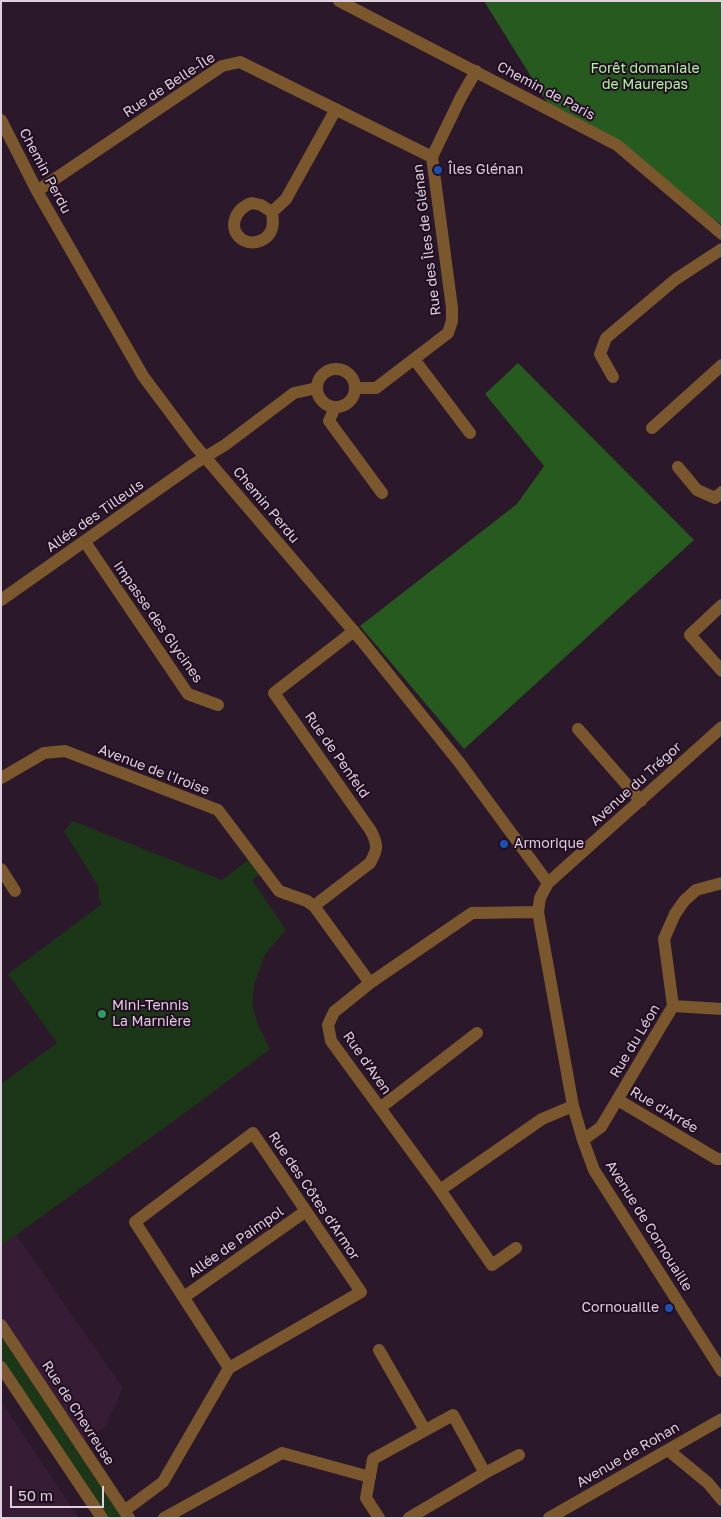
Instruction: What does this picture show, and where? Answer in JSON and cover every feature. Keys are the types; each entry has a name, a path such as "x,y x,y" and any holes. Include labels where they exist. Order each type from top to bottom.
{"street":[{"name":"Chemin de Paris","path":"339,1 617,145 722,234"},
{"name":"Rue de Belle-Île","path":"37,191 222,66 240,62 432,157"},
{"name":"Rue des Îles de Glénan","path":"355,388 376,388 448,333 452,321 452,308 432,157 461,97 476,71"},
{"path":"272,212 286,199 336,109"},
{"name":"Chemin Perdu","path":"1,120 37,191 143,376 205,457 354,631 459,762 548,883"},
{"path":"613,377 600,354 606,338 676,279 722,249"},
{"path":"414,359 470,434"},
{"path":"652,428 722,365"},
{"path":"336,369 347,373 351,377 355,388 354,394 347,404 336,407 324,404 320,399 317,388 320,377 336,369"},
{"path":"205,457 294,393 317,388"},
{"path":"336,407 329,421 382,493"},
{"name":"Allée des Tilleuls","path":"1,600 205,457"},
{"path":"678,466 697,490 715,498 722,492"},
{"name":"Impasse des Glycines","path":"85,542 188,694 218,705"},
{"path":"722,605 690,635 722,671"},
{"name":"Rue de Penfeld","path":"314,906 370,864 377,844 371,831 274,693 354,631"},
{"name":"Avenue du Trégor","path":"548,883 722,727"},
{"path":"578,729 641,801"},
{"name":"Avenue de l'Iroise","path":"1,778 44,753 65,751 218,810 279,891 307,901 314,906 370,984"},
{"path":"1,869 15,890"},
{"path":"538,912 540,898 548,883"},
{"name":"Rue du Léon","path":"583,1140 601,1127 673,1006 664,939 675,914 684,901 696,890 722,883"},
{"name":"Rue d'Aven","path":"516,1248 492,1265 440,1190 331,1041 328,1025 334,1012 370,984 472,913 538,912"},
{"name":"Avenue de Cornouaille","path":"538,912 573,1106 594,1170 722,1371"},
{"path":"673,1006 722,1009"},
{"path":"380,1108 477,1033"},
{"name":"Rue d'Arrée","path":"618,1100 717,1159 722,1159"},
{"path":"440,1190 542,1119 573,1106"},
{"name":"Rue des Côtes d'Armor","path":"127,1514 163,1482 230,1368 361,1292 253,1133 135,1222 230,1368"},
{"name":"Allée de Paimpol","path":"184,1297 306,1212"},
{"name":"Rue de Chevreuse","path":"1,1325 127,1514"},
{"path":"379,1350 425,1430"},
{"path":"1,1367 102,1518"},
{"path":"1,1378 94,1518"},
{"path":"379,1518 366,1498 374,1459 453,1415 485,1473"},
{"name":"Avenue de Rohan","path":"549,1518 722,1418"},
{"path":"668,1450 708,1484 722,1500"},
{"path":"164,1518 282,1453 370,1477"},
{"path":"409,1518 519,1455"}],"shaded area":[{"path":"1,1213 123,1388 105,1427 83,1441 1,1320"},
{"path":"1,1401 79,1518 1,1518"}],"green space":[{"name":"Forêt domaniale de Maurepas","path":"484,1 722,1 722,225 635,160 550,107"},
{"path":"518,363 694,540 464,749 360,626 517,504 544,466 485,394"},
{"path":"73,821 222,880 249,859 260,874 252,880 286,930 265,954 254,985 252,1004 258,1025 270,1049 1,1246 1,1084 57,1043 8,974 102,904 99,899 98,886 64,831"},
{"path":"1,1336 122,1518 105,1518 1,1362"}],"place":[{"name":"Îles Glénan","path":"438,170"},
{"name":"Armorique","path":"504,844"},
{"name":"Mini-Tennis La Marnière","path":"102,1014"},
{"name":"Cornouaille","path":"669,1308"}]}
